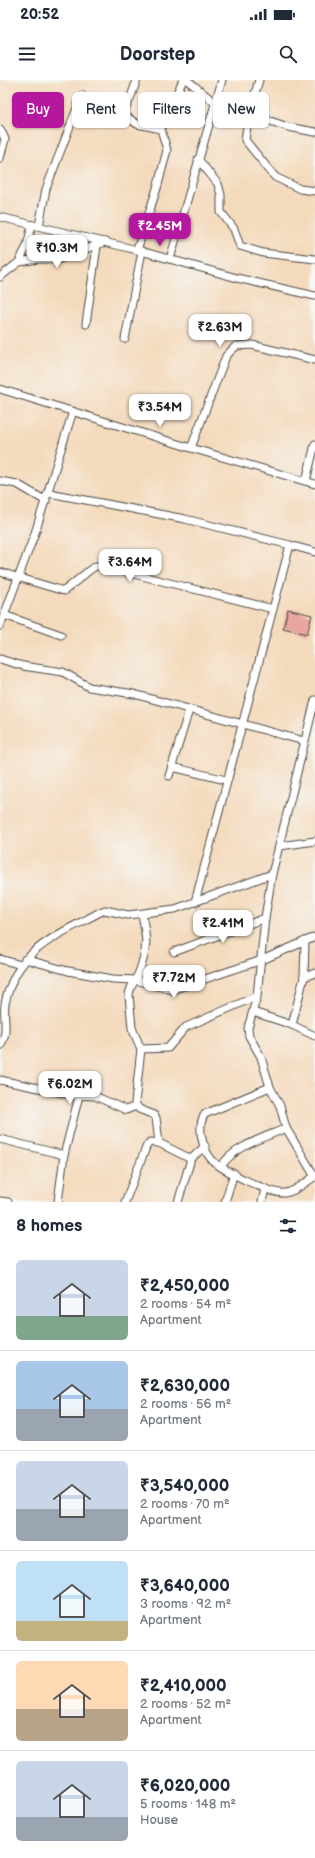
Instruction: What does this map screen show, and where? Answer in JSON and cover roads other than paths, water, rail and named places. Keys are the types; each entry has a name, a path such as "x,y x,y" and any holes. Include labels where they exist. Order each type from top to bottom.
{"street":[{"path":"130,99 136,80"},
{"path":"125,339 140,251 167,150 161,129 183,80"},
{"path":"187,80 213,101"},
{"path":"218,92 222,80"},
{"path":"255,92 259,80"},
{"path":"170,259 213,106"},
{"path":"130,118 137,124 161,129"},
{"path":"0,277 19,262 28,246 44,195 72,121"},
{"path":"269,121 288,127 315,132"},
{"path":"247,128 245,140 272,174 294,187 315,191"},
{"path":"0,129 5,139 0,158"},
{"path":"198,159 218,184 221,195 221,212 234,229 240,246 263,253 315,259"},
{"path":"0,217 106,242 237,278 315,296"},
{"path":"19,262 38,259 59,259 106,242"},
{"path":"86,324 97,246"},
{"path":"191,448 226,356 236,346 252,345 315,360"},
{"path":"0,389 191,448 315,484"},
{"path":"0,626 46,501 73,411"},
{"path":"306,481 315,444"},
{"path":"0,481 17,484 46,501"},
{"path":"48,493 185,519 315,552"},
{"path":"195,902 226,780 290,545"},
{"path":"0,572 64,591 91,569 96,566 102,566 273,609"},
{"path":"4,615 61,635"},
{"path":"0,659 23,666 63,672 89,687 134,694 304,741"},
{"path":"270,1087 205,1114 200,1122 205,1146 212,1161 265,1189 278,1193 285,1193 292,1191 315,1177 286,1128 280,1106 270,1087 261,1057 248,1032 248,1024 257,996 262,960 265,918 272,874 315,700"},
{"path":"169,776 189,710"},
{"path":"172,767 226,780"},
{"path":"280,846 315,841"},
{"path":"0,1046 6,1031 6,1000 23,962 41,945 105,910 128,915 175,909 272,874"},
{"path":"136,1106 142,1049 131,1023 129,990 139,974 147,942 142,914"},
{"path":"174,952 265,918"},
{"path":"0,959 84,974 135,980 166,989 177,989 262,960 315,937"},
{"path":"292,1025 304,977 305,941"},
{"path":"304,977 315,973"},
{"path":"142,1049 168,1048 186,1027 257,996"},
{"path":"253,1012 292,1025 315,1036"},
{"path":"0,1080 79,1096 100,1098 126,1110 136,1106"},
{"path":"58,1202 64,1155 79,1096"},
{"path":"136,1106 156,1118 158,1142"},
{"path":"221,1167 234,1152 286,1128"},
{"path":"0,1140 64,1155"},
{"path":"126,1202 147,1145 150,1142 158,1142 191,1159"},
{"path":"178,1202 191,1159 205,1146"},
{"path":"225,1202 234,1173"},
{"path":"262,1202 265,1189"},
{"path":"0,1200 8,1202"}]}
